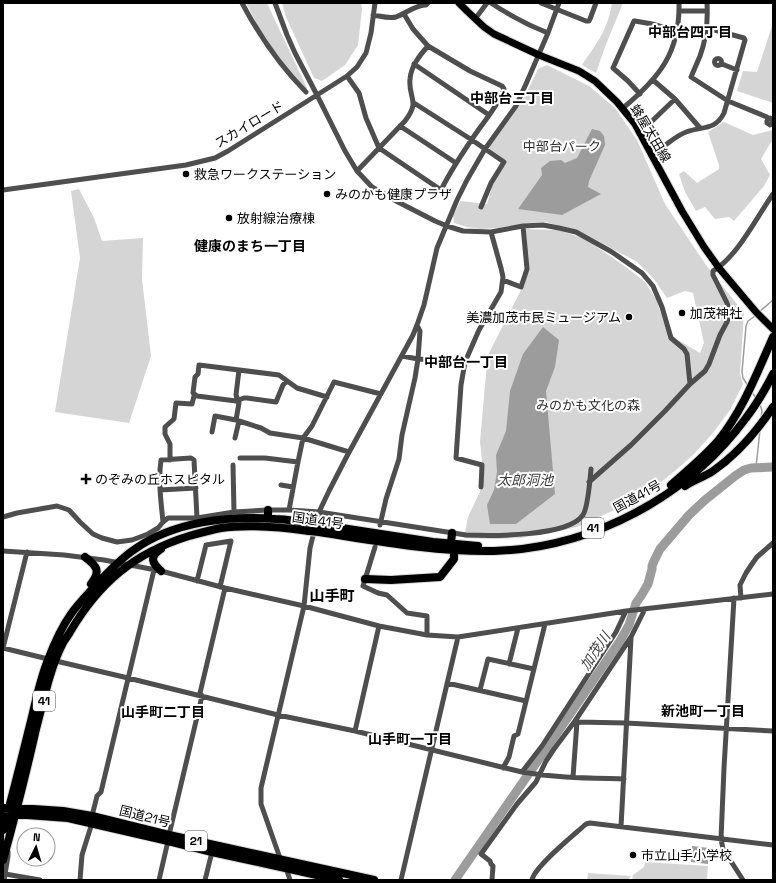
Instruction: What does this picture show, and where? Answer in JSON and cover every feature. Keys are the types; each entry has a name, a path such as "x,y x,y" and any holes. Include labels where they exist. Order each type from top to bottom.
{"highway":[{"name":"41","path":"648,503 688,471 718,441 739,409 773,337"},
{"name":"国道41号","path":"452,547 525,544 564,537 611,521 648,503 673,487 702,464 751,409 773,370"},
{"name":"国道41号","path":"3,830 9,812 37,695 52,660 76,622 101,589 114,576 140,557 159,547 203,532 222,528 244,526 321,528 400,537 469,551 526,548 559,542 600,529 638,512 660,500 693,474 732,436 760,397 773,374"},
{"name":"41","path":"660,500 714,470 735,452 751,435 767,417 773,407"},
{"path":"268,510 268,518"},
{"name":"国道41号","path":"52,660 56,642 67,620 82,600 102,578 135,549 148,541 160,535 194,524 236,518 268,518 310,527"},
{"path":"365,579 391,580 440,577 454,559 452,533"},
{"path":"157,571 153,562 154,554 179,540"},
{"path":"82,600 85,592 96,578 97,571 94,564 85,557"},
{"name":"国道41号","path":"3,860 7,847 9,812"},
{"name":"国道21号","path":"9,812 92,819 168,838 374,880"},
{"name":"国道21号","path":"168,838 212,852 339,880"}],"main road":[{"name":"蜂屋太田線","path":"459,3 484,27 494,34 539,55 579,71 595,81 623,108 635,124 704,247 719,268 758,314 773,329"}],"street":[{"path":"242,3 271,52 292,78 306,92"},
{"path":"275,3 295,53 345,151 364,180 383,194 447,226 463,231 491,232 523,226 554,227 576,232 612,252 642,273 653,286 662,307 671,338 684,349 686,354 690,384"},
{"name":"スカイロード","path":"3,190 186,165 215,158 347,76 357,67 366,53 371,33 375,3"},
{"path":"373,15 394,17 404,14 421,4 426,5 428,3"},
{"path":"475,19 487,3"},
{"path":"491,3 515,18 548,33"},
{"path":"541,3 586,21 589,21 596,3"},
{"path":"290,880 286,869 280,860 261,804 260,796 304,606 310,548 320,512 328,491 402,356 417,325 424,305 437,248 457,200 485,149 516,106 539,55 559,3"},
{"path":"623,108 640,94 653,80 670,54 677,31 679,3"},
{"path":"707,3 707,28 700,55 691,77 728,101 767,117 771,121"},
{"path":"679,11 707,11"},
{"path":"347,76 359,93 366,118 379,148 441,190 456,164 503,94 504,90 502,86 470,71 428,46 413,30 404,14"},
{"path":"640,94 612,66 634,22 652,24 677,31"},
{"path":"675,99 649,124 664,146 682,134 700,128 713,126 723,115 745,38 707,28"},
{"path":"357,171 411,114 414,103 410,79 414,64 428,46"},
{"path":"414,64 489,115"},
{"path":"722,64 737,70"},
{"path":"653,80 675,99 700,128"},
{"path":"414,103 504,162 491,183 481,207"},
{"path":"400,126 456,164"},
{"path":"589,482 631,445 690,384 705,371 730,312 713,275 713,271 719,268 739,246 773,194"},
{"path":"503,280 521,287 527,269 523,226"},
{"path":"481,487 482,465 456,458 461,385 465,362 479,330 501,292 503,280 491,232"},
{"path":"381,523 386,499 398,459 415,378 420,331 417,325"},
{"path":"402,356 418,359 465,362"},
{"path":"170,460 170,444 165,434 165,427 174,419 176,403 192,404 195,395 193,393 195,377 198,374 199,365 279,375 297,388 327,397"},
{"path":"235,438 239,404 236,395 239,370"},
{"path":"195,395 236,401 247,398 276,402 287,381"},
{"path":"289,510 304,438 312,426 334,382 381,394"},
{"path":"212,432 215,416 261,428 270,433 304,438 349,452"},
{"path":"163,522 160,490 161,460 191,458 194,460 197,518"},
{"path":"240,458 264,458 298,462"},
{"path":"234,465 234,512"},
{"path":"3,516 57,506 69,510 94,534 117,542 132,540 148,534 158,528 168,518 197,518 234,512 268,510 320,512 381,523 466,535 512,535 556,529 572,524 578,520 586,509 591,469"},
{"path":"281,485 293,487"},
{"path":"160,490 196,488"},
{"path":"158,880 202,696 200,693 231,541 206,545 197,581"},
{"path":"741,598 740,585 746,573 757,557 773,544"},
{"path":"375,547 363,586 378,593 387,595 407,613 427,616 427,635"},
{"path":"3,551 85,557 130,565 304,606 379,626 427,635 458,637 645,609 773,594"},
{"path":"27,552 3,648 278,715 354,731 503,768 539,775 624,779"},
{"path":"80,880 82,855 97,796 101,792 128,678 157,571"},
{"path":"734,598 721,840 722,849 743,880"},
{"path":"492,880 493,866 490,861 481,854 517,804 536,782 554,749 576,721 631,637 645,609"},
{"path":"522,772 542,746 616,632 626,612"},
{"path":"503,768 509,757 514,736 518,734 545,624"},
{"path":"354,731 379,626"},
{"path":"509,664 518,628"},
{"path":"401,880 458,637"},
{"path":"621,827 631,637"},
{"path":"480,690 488,659 534,669"},
{"path":"448,683 526,701"},
{"path":"576,721 773,731"},
{"path":"573,777 576,721"},
{"path":"526,880 532,878 542,864 586,824 594,823 721,840 773,845"},
{"path":"4,880 8,856 7,847"},
{"path":"205,880 212,852"},
{"path":"4,874 40,880"}],"green space":[{"path":"246,3 267,3 307,88 304,93 261,32"},
{"path":"282,3 361,3 362,9 358,45 345,65 322,81 314,78 286,17"},
{"path":"612,3 623,3 596,73 582,65 604,30 610,14"},
{"path":"772,26 773,103 737,91 743,71 757,72"},
{"name":"みのかも文化の森","path":"547,65 589,86 615,108 637,140 665,204 706,265 744,313 740,374 743,384 730,410 695,453 651,490 623,506 577,527 550,533 520,538 464,538 468,517 483,485 480,442 488,355 521,290 528,269 526,229 558,230 583,238 645,282 656,299 670,340 678,340 700,353 704,343 693,293 685,291 667,298 654,279 637,262 585,234 570,228 545,222 480,229 454,223 453,215 461,201 487,204 494,180 506,161 491,150 489,146 517,109 538,69"},
{"path":"724,122 753,135 773,130 773,142 771,142 761,159 770,175 764,186 734,221 729,217 715,219 705,207 696,211 685,192 679,174 684,171 697,183 719,169 708,132"},
{"path":"79,189 94,218 102,241 143,238 142,279 151,356 129,423 55,412 80,258 71,191"},
{"path":"645,862 708,866 707,880 632,880 633,875 644,867"},
{"path":"588,873 631,876 628,880 587,880"}],"water":[{"path":"592,129 600,131 604,136 605,145 589,181 588,187 601,194 562,215 518,209 542,175 541,168 550,161 561,160 565,163 577,158"},
{"name":"太郎洞池","path":"543,327 559,340 555,367 546,391 555,494 516,524 490,524 487,505 494,490 497,472 496,455 506,431 510,391 523,354"},
{"path":"692,846 709,848 708,864 691,862"}],"waterway":[{"path":"759,312 773,300"},
{"path":"748,386 743,378 742,372 746,326 748,321 755,316"},
{"path":"751,391 756,398"},
{"path":"760,404 762,411 761,418"},
{"path":"756,467 760,430"},
{"name":"加茂川","path":"455,880 620,641 629,625 636,603 648,584 652,566 660,549 689,515 735,476 744,470 751,468 773,467"}],"place":[{"name":"救急ワークステーション","path":"186,174"},
{"name":"みのかも健康プラザ","path":"327,194"},
{"name":"放射線治療棟","path":"229,218"},
{"name":"加茂神社","path":"682,313"},
{"name":"美濃加茂市民ミュージアム","path":"629,317"},
{"name":"のぞみの丘ホスピタル","path":"86,479"},
{"name":"市立山手小学校","path":"633,855"}],"district":[{"name":"中部台四丁目","path":"690,32"},
{"name":"中部台二丁目","path":"512,98"},
{"name":"健康のまち一丁目","path":"250,246"},
{"name":"中部台一丁目","path":"466,362"},
{"name":"山手町","path":"332,596"},
{"name":"新池町一丁目","path":"703,711"},
{"name":"山手町二丁目","path":"163,712"},
{"name":"山手町一丁目","path":"410,739"}],"park label":[{"name":"中部台パーク","path":"562,146"}]}
